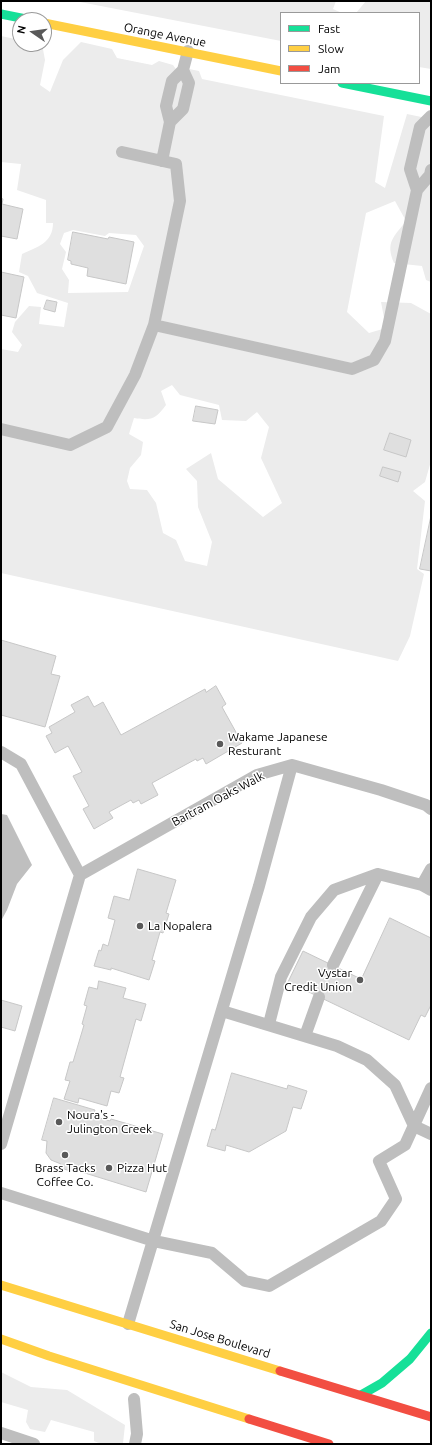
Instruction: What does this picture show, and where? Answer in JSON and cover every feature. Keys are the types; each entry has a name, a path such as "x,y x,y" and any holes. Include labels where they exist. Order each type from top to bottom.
{"main road":[{"path":"1,14 12,16"},
{"name":"Orange Avenue","path":"52,24 280,70"},
{"path":"347,84 431,101"},
{"name":"San Jose Boulevard","path":"1,1285 431,1417"},
{"path":"360,1395 382,1383 410,1359 431,1333"},
{"path":"1,1339 49,1356 329,1444"},
{"path":"49,1356 55,1368"}],"lane":[{"path":"162,161 170,122 166,106 172,81 183,70 188,51"},
{"path":"170,122 182,110 189,83 183,70"},
{"path":"417,190 410,169 420,126 431,116"},
{"path":"1,429 70,445 107,426 134,375 154,325 180,201 176,164 122,152"},
{"path":"154,325 352,369 374,360 386,341 417,190 430,175 431,170"},
{"path":"1,752 21,764 80,874 1,1144"},
{"path":"128,1324 259,886 292,764 381,790 426,805 431,809"},
{"name":"Bartram Oaks Walk","path":"80,874 257,775 292,764"},
{"path":"269,1024 281,977 311,917 334,890 378,874 427,887 431,869"},
{"path":"333,965 378,874"},
{"path":"305,1036 319,997"},
{"path":"222,1011 269,1024 337,1046 367,1060 395,1085 414,1126 431,1134"},
{"path":"1,1194 154,1241 212,1253 245,1281 269,1286 381,1221 396,1199 379,1161 404,1145 431,1088"},
{"path":"134,1399 138,1434 135,1444"},
{"path":"1,1433 34,1444"}],"shaded area":[{"path":"75,1 336,1 333,9 340,12 280,12 280,41"},
{"path":"366,1 431,1 431,69 420,67 420,12 357,12"},
{"path":"1,36 12,38 12,52 44,52 45,60 40,85 50,92 63,60 81,42 112,49 117,58 152,65 159,61 173,65 178,72 189,69 199,71 202,79 384,116 375,182 385,188 407,114 431,119 431,282 426,280 422,266 394,263 390,250 392,240 406,221 395,201 366,213 347,312 369,333 386,328 381,302 411,303 431,314 431,461 425,482 413,491 425,501 417,569 424,574 410,636 398,661 1,573 1,349 18,352 22,345 12,332 15,322 29,306 41,307 39,324 64,327 68,303 37,293 28,276 19,272 22,254 47,240 52,230 53,223 46,223 46,200 17,190 21,164 1,162","holes":["73,230 105,236 109,233 136,235 144,246 128,292 68,293 69,280 62,269 66,252 60,244 64,233","172,385 180,395 219,405 222,420 246,421 257,412 269,427 261,458 282,503 263,517 218,479 211,453 186,469 197,481 198,507 212,542 207,566 185,561 176,540 163,533 156,503 147,490 130,489 127,481 130,468 141,455 143,442 129,434 134,418 149,419 156,416 166,405 161,391"]},
{"path":"1,814 7,815 32,865 17,884 1,921"},
{"path":"1,1372 31,1387 67,1390 125,1425 123,1443 100,1443 94,1441 94,1432 51,1420 45,1432 30,1429 26,1422 28,1410 1,1402"}],"building":[{"path":"1,198 3,199 2,204 23,209 17,239 1,236"},
{"path":"73,232 108,239 109,237 134,242 126,284 87,276 88,268 71,264 71,261 68,260"},
{"path":"1,272 24,277 16,318 1,315"},
{"path":"47,300 57,302 55,312 44,309"},
{"path":"196,406 218,410 215,424 193,421"},
{"path":"390,433 411,440 406,457 384,450"},
{"path":"383,467 401,472 398,482 380,476"},
{"path":"431,516 431,571 420,569"},
{"path":"1,640 56,656 51,674 60,676 45,727 1,715"},
{"path":"216,686 226,704 222,707 242,743 206,764 203,758 197,761 196,759 152,783 158,795 141,804 139,800 133,803 131,800 109,812 113,818 94,829 83,809 89,806 73,776 82,772 68,746 55,753 46,736 52,733 49,727 75,712 71,705 88,696 94,707 103,702 121,735 205,689 206,692"},
{"name":"La Nopalera","path":"138,869 176,880 166,913 169,914 163,933 160,932 152,960 155,961 149,980 111,968 111,970 94,966 99,950 101,951 103,944 108,946 115,920 108,918 114,896 129,900"},
{"name":"Vystar Credit Union","path":"390,918 431,938 431,1005 425,1017 421,1015 409,1040 288,982 303,951 361,979"},
{"path":"99,981 126,988 123,998 146,1004 141,1021 136,1019 120,1077 124,1078 119,1093 111,1091 107,1106 79,1098 78,1103 64,1099 70,1081 65,1080 70,1062 73,1062 84,1025 82,1024 87,1006 84,1005 89,987 97,989"},
{"path":"1,1000 22,1006 15,1031 1,1027"},
{"path":"232,1073 287,1089 288,1085 307,1091 301,1109 293,1107 286,1131 249,1152 226,1145 225,1151 207,1146 212,1129 215,1130"},
{"path":"54,1098 95,1110 93,1116 110,1121 111,1119 163,1134 146,1192 72,1169 71,1171 60,1168 61,1164 51,1160 46,1153 47,1141 42,1140"}],"traffic: fast":[{"path":"1,14 12,16"},
{"path":"347,84 431,101"},
{"path":"361,1395 382,1383 410,1359 431,1333"}],"traffic: slow":[{"path":"52,25 280,71"},
{"path":"1,1285 280,1371"},
{"path":"1,1339 49,1356 249,1419"}],"traffic: jam":[{"path":"280,1371 431,1417"},
{"path":"249,1419 329,1444"}],"place":[{"name":"Wakame Japanese Resturant","path":"220,744"},
{"name":"La Nopalera","path":"140,926"},
{"name":"Vystar Credit Union","path":"360,980"},
{"name":"Noura's - Julington Creek","path":"59,1122"},
{"name":"Brass Tacks Coffee Co.","path":"65,1155"},
{"name":"Pizza Hut","path":"109,1168"}]}
